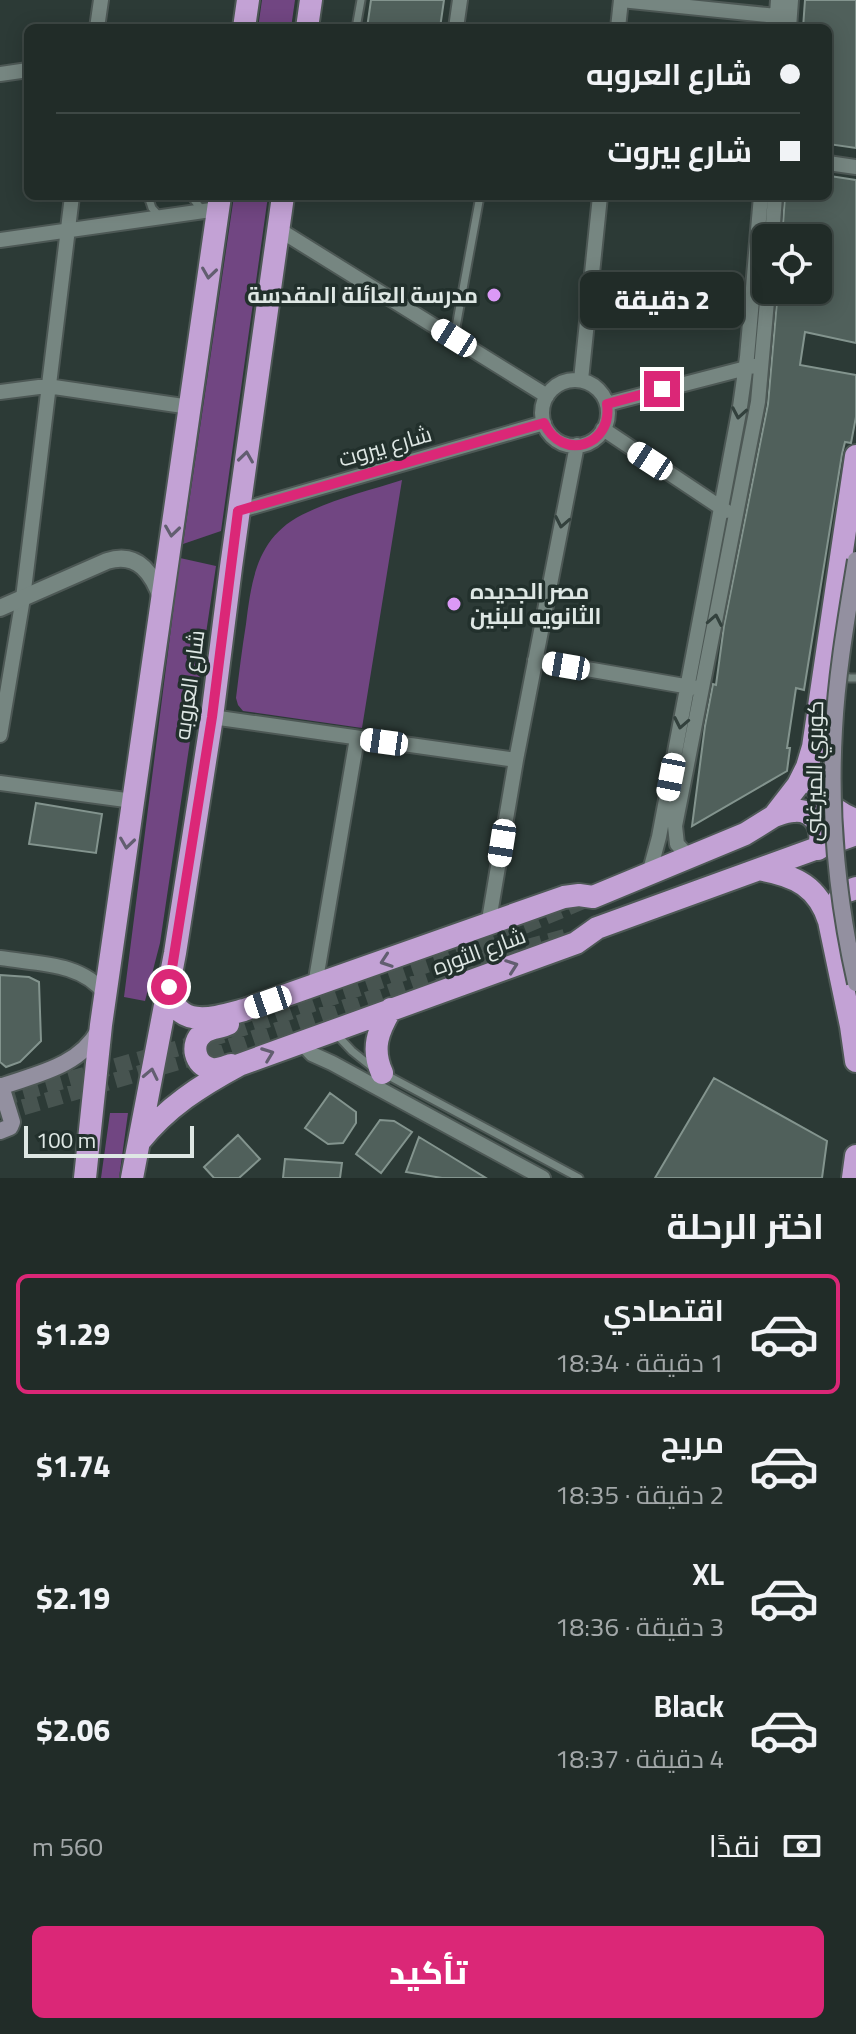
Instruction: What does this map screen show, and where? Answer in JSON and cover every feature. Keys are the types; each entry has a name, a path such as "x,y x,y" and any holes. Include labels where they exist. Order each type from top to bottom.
{"highway":[{"path":"245,24 248,0"},
{"path":"308,24 311,0"},
{"name":"شارع العروبه","path":"132,1178 169,987 212,717 282,200"},
{"name":"شارع العروبه","path":"85,1178 105,994 190,407 213,206"},
{"path":"856,456 810,757 814,785 825,801 856,820"},
{"name":"شارع الثوره","path":"169,987 174,1004 182,1012 192,1018 208,1019 244,1010 564,897 593,897 745,834 774,816 793,794 810,757"},
{"path":"774,816 795,810 810,815 818,823 821,833 818,849"},
{"name":"شارع الثوره","path":"137,1145 179,1101 239,1065 576,943 597,928 856,834"},
{"path":"761,870 803,883 819,900 829,921 856,1061"},
{"path":"829,921 839,897 847,890 856,888"},
{"path":"382,1073 376,1043 391,1009"},
{"path":"239,1065 216,1069 208,1067 198,1059 195,1047 204,1032 230,1023 244,1010"},
{"path":"853,1178 856,1156"}],"main road":[{"name":"كوبري الميرغنى","path":"856,560 838,681 833,777 837,869 856,983"},
{"path":"0,1131 10,1127 12,1122 1,1087 71,1060 87,1048 101,1025"}],"street":[{"path":"98,24 101,0"},
{"path":"457,24 460,0"},
{"path":"618,24 621,0 776,22 778,0"},
{"path":"789,24 791,0"},
{"path":"0,74 24,71"},
{"path":"832,164 856,167"},
{"path":"0,735 23,598 71,200"},
{"path":"581,380 600,200"},
{"path":"689,857 677,844 675,826 721,507 746,368 761,200"},
{"path":"773,224 775,200"},
{"path":"0,240 160,217 213,206"},
{"path":"278,229 547,396"},
{"path":"649,874 736,517 756,415 767,304"},
{"path":"607,404 762,364"},
{"path":"581,380 597,388 607,404 607,421 592,441 565,444 554,438 544,423 543,409 547,396 558,385 581,380"},
{"path":"0,392 48,387 190,407"},
{"name":"شارع بيروت","path":"238,511 544,423"},
{"path":"603,429 736,517"},
{"path":"488,926 516,760 577,445"},
{"path":"0,608 119,558 131,560 147,571 162,601"},
{"path":"535,660 695,688"},
{"path":"212,717 516,760"},
{"path":"315,985 357,738"},
{"path":"0,783 133,801"},
{"path":"0,958 77,971 93,980 105,994"},
{"path":"300,1041 312,1054 543,1178"}],"lane":[{"path":"357,24 361,0"},
{"path":"149,200 160,217"},
{"path":"454,338 479,200"},
{"path":"850,511 851,542 835,659 843,675 856,678"},
{"path":"334,1030 352,1051 382,1073 579,1178"}],"shaded area":[{"path":"262,0 295,0 292,24 259,24"},
{"path":"233,200 267,200 221,531 183,544"},
{"path":"402,480 362,728 243,711 236,698 248,606 255,573 268,544 291,521 308,512"},
{"path":"180,558 216,566 160,943 145,1001 124,997"},
{"path":"110,1113 128,1113 119,1178 101,1178"}],"building":[{"path":"371,0 444,0 441,24 368,24"},
{"path":"805,0 856,0 856,148 832,145 832,24 803,24"},
{"path":"832,176 856,180 856,343 805,332 800,365 856,375 856,417 851,443 845,442 842,454 804,690 796,688 787,748 790,748 787,771 692,826 705,726 713,684 716,685 724,626 768,404 777,304 832,304 832,224 783,224 785,200 832,200"},
{"path":"36,803 102,814 96,853 29,844"},
{"path":"0,975 29,977 39,982 41,1041 20,1062 6,1067 0,1062"},
{"path":"714,1078 827,1141 822,1178 655,1178"},
{"path":"330,1093 356,1112 356,1123 343,1143 328,1144 305,1128"},
{"path":"380,1120 394,1121 412,1132 381,1173 356,1154"},
{"path":"238,1135 260,1159 239,1178 214,1178 204,1167"},
{"path":"419,1137 486,1178 442,1178 406,1172"},
{"path":"285,1159 342,1163 340,1178 283,1178"}],"tunnel":[{"path":"0,1099 211,1039 450,957 588,899"},
{"path":"0,1114 216,1051 498,955 572,935"}],"place":[{"name":"مدرسة العائلة المقدسة","path":"494,295"},
{"name":"مصر الجديده الثانويه للبنين","path":"454,604"}],"route":[{"path":"169,987 212,717 238,511 544,423 559,441 571,445 585,444 603,429 607,421 607,404 662,389"}]}
